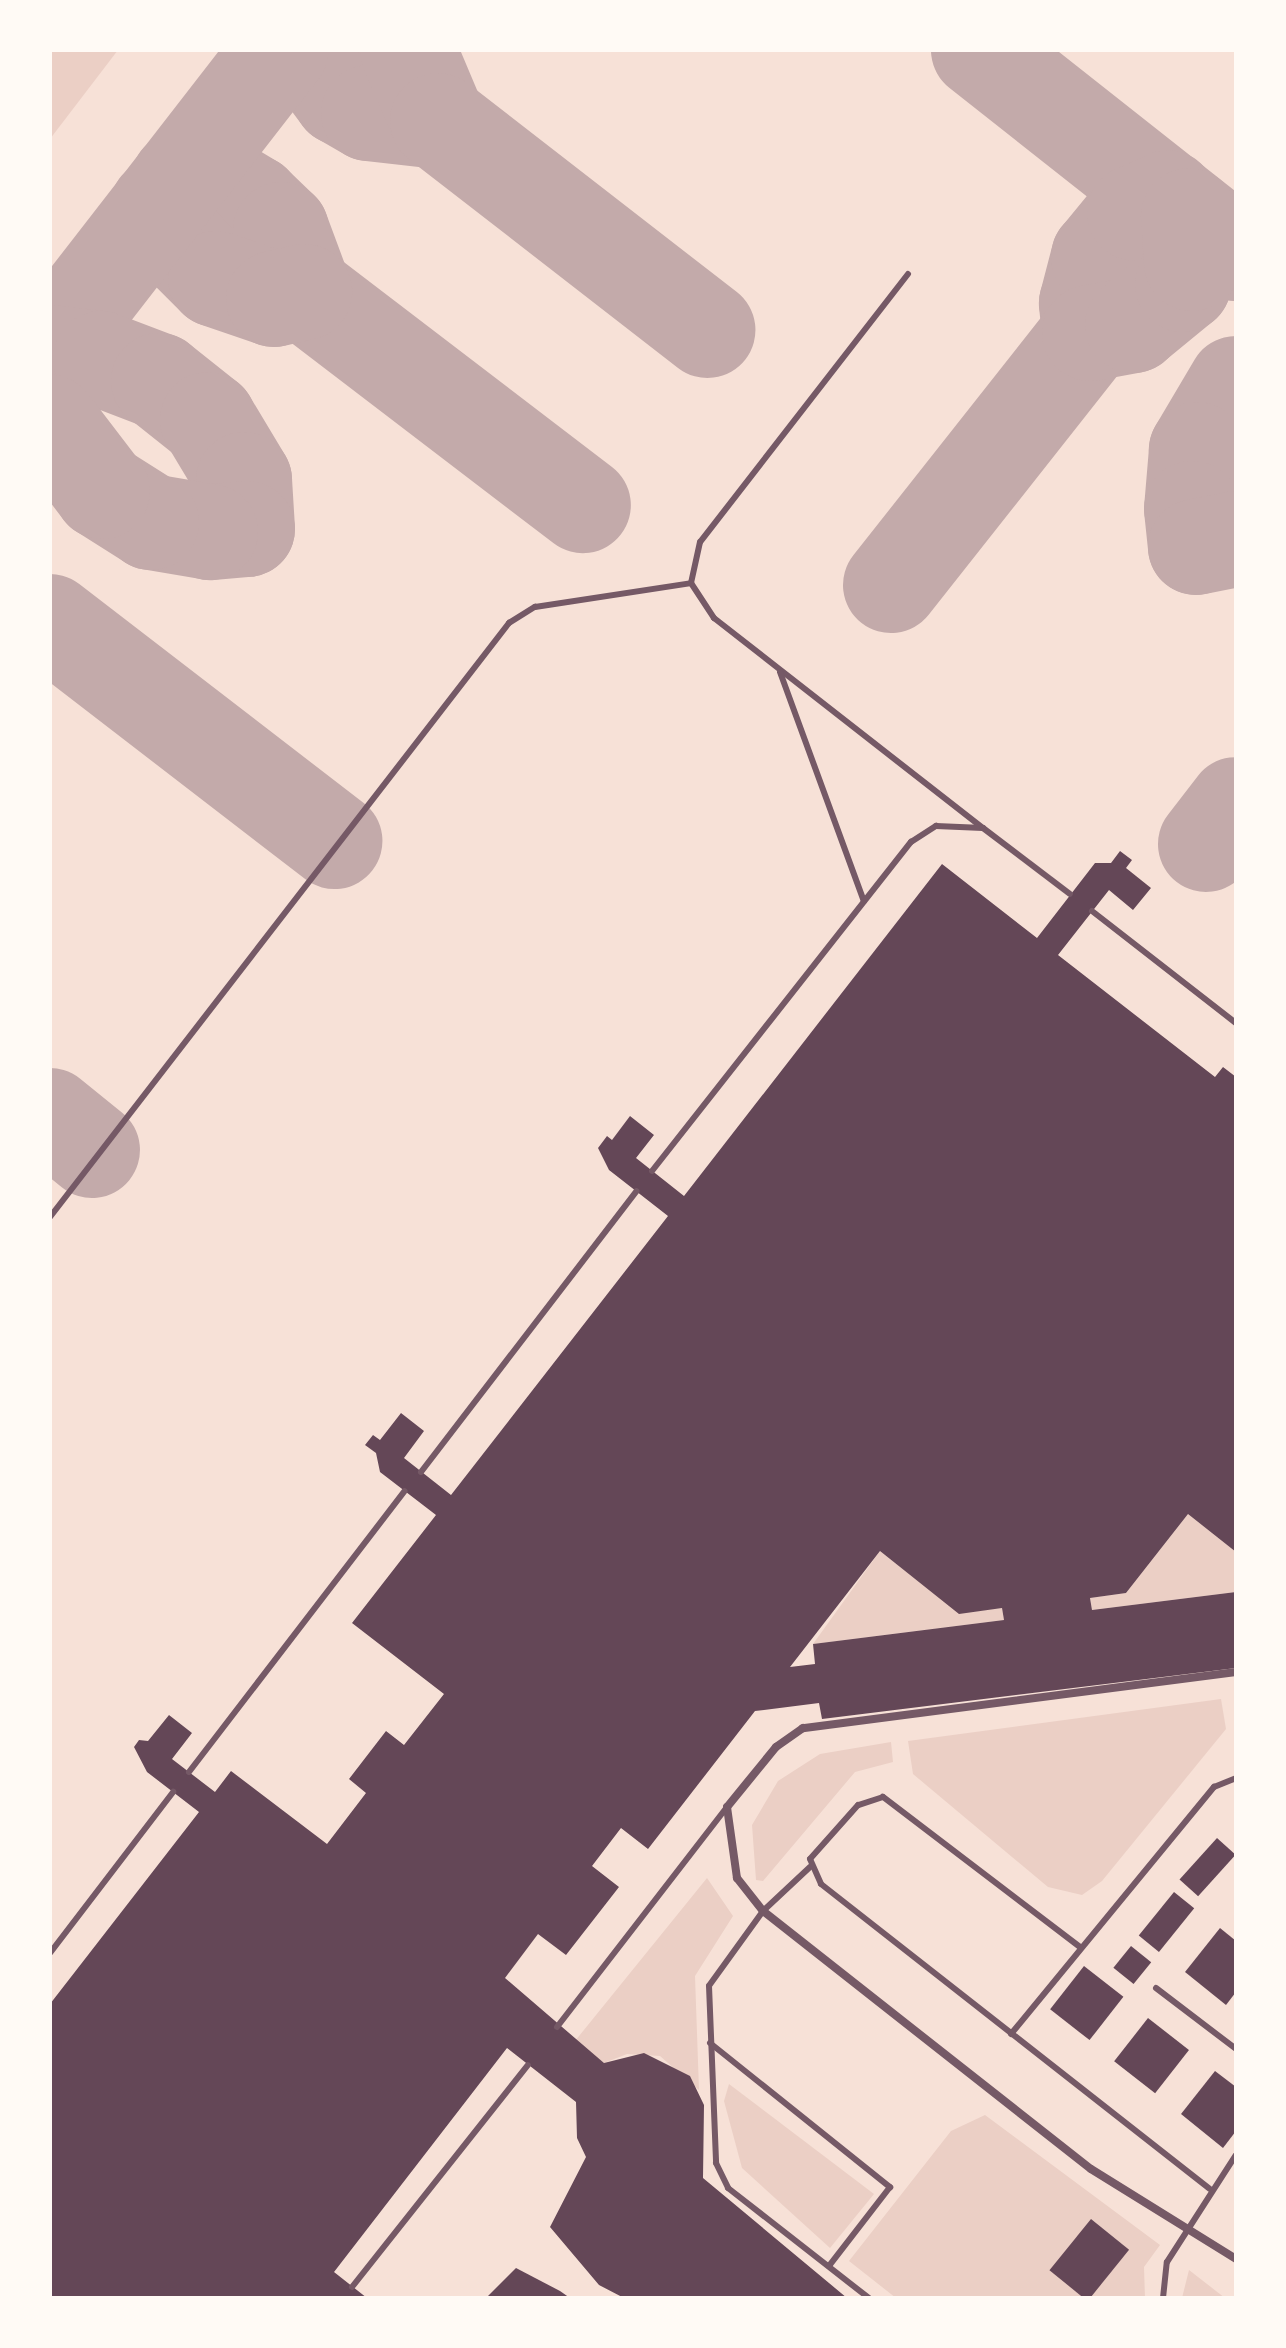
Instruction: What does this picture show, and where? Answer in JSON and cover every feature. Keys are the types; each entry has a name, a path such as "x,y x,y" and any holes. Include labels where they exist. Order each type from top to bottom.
{"street":[{"path":"1236,1672 803,1728 776,1747 727,1807 737,1878 763,1911 1091,2169 1187,2224 1236,2259"}],"lane":[{"path":"908,274 700,542 691,583 703,608 1070,894"},
{"path":"50,1217 509,623 535,607 691,583"},
{"path":"775,664 796,700 864,901"},
{"path":"652,1171 911,842 936,826 983,828"},
{"path":"1092,911 1236,1023"},
{"path":"421,1472 637,1191"},
{"path":"189,1772 405,1491"},
{"path":"1011,2034 1214,1787 1236,1778"},
{"path":"50,1953 173,1792"},
{"path":"869,2298 720,2176 709,1986 763,1911 810,1867 816,1847 858,1805 883,1797 1080,1947"},
{"path":"557,2027 727,1807"},
{"path":"810,1867 1011,2034 1210,2189"},
{"path":"1156,1988 1236,2049"},
{"path":"710,2043 890,2187 829,2266"},
{"path":"352,2287 528,2065"},
{"path":"1163,2298 1167,2262 1187,2224 1236,2155"}],"shaded area":[{"path":"50,50 118,50 50,139"},
{"path":"1188,1514 1236,1552 1236,1592 1092,1610 1090,1598 1126,1593"},
{"path":"880,1551 959,1613 1002,1608 1004,1620 813,1644"},
{"path":"1221,1699 1226,1729 1102,1881 1082,1895 1048,1887 913,1774 908,1741"},
{"path":"891,1742 893,1762 855,1772 763,1881 756,1880 752,1825 778,1781 820,1754"},
{"path":"707,1878 733,1916 695,1976 699,2090 660,2056 627,2054 604,2063 575,2041"},
{"path":"729,2084 874,2194 830,2248 742,2168 724,2101"},
{"path":"985,2115 1160,2245 1144,2267 1145,2298 896,2298 849,2261 951,2131"},
{"path":"1189,2270 1225,2298 1182,2298"}],"building":[{"path":"1120,851 1132,860 1126,868 1151,888 1133,910 1109,890 1058,955 1215,1077 1223,1067 1236,1077 1236,1552 1188,1514 1126,1593 1090,1598 1092,1610 1236,1592 1236,1668 822,1719 819,1703 755,1711 648,1849 621,1828 592,1866 619,1887 566,1955 538,1934 505,1978 604,2063 644,2053 690,2076 704,2105 703,2178 847,2298 624,2298 599,2285 550,2227 586,2157 577,2138 576,2102 507,2048 334,2272 367,2298 50,2298 50,2004 199,1812 147,1772 134,1747 139,1740 148,1741 169,1715 192,1733 172,1759 215,1792 231,1771 327,1844 366,1793 349,1779 386,1731 404,1745 444,1694 352,1623 436,1515 380,1472 376,1453 365,1445 373,1435 380,1440 401,1413 424,1431 404,1458 451,1495 668,1216 609,1170 598,1148 607,1136 612,1140 630,1116 654,1135 636,1158 684,1196 942,864 1037,938 1095,863 1111,863","holes":["880,1551 959,1614 1002,1608 1004,1620 813,1644 815,1664 790,1667"]},
{"path":"1217,1838 1236,1855 1198,1896 1180,1880"},
{"path":"1174,1892 1194,1908 1159,1952 1139,1936"},
{"path":"1220,1928 1236,1941 1236,1992 1226,2005 1185,1972"},
{"path":"1131,1946 1151,1962 1134,1984 1113,1968"},
{"path":"1084,1966 1123,1997 1090,2040 1050,2009"},
{"path":"1148,2018 1189,2050 1155,2093 1114,2061"},
{"path":"1215,2071 1236,2087 1236,2131 1223,2148 1181,2114"},
{"path":"1091,2219 1129,2250 1090,2298 1084,2298 1049,2270"},
{"path":"516,2268 560,2291 570,2298 486,2298"}],"taxiway":[{"path":"50,347 280,50"},
{"path":"306,50 341,97 369,113 438,121"},
{"path":"408,50 438,121 707,330"},
{"path":"979,50 1236,253"},
{"path":"179,180 220,183 253,203 281,230 304,292 583,505"},
{"path":"1090,333 1087,303 1099,257 1135,213 1168,198"},
{"path":"158,207 172,235 216,279 274,299 304,292"},
{"path":"891,585 1090,333 1133,325 1183,284 1192,263 1189,216"},
{"path":"50,353 101,359 159,381 208,420 244,480 247,529 210,532 151,522 102,491 50,423"},
{"path":"1236,384 1197,450 1192,509 1196,547 1236,539"},
{"path":"50,622 334,841"},
{"path":"1206,844 1236,805"},
{"path":"50,1116 92,1150"}]}
